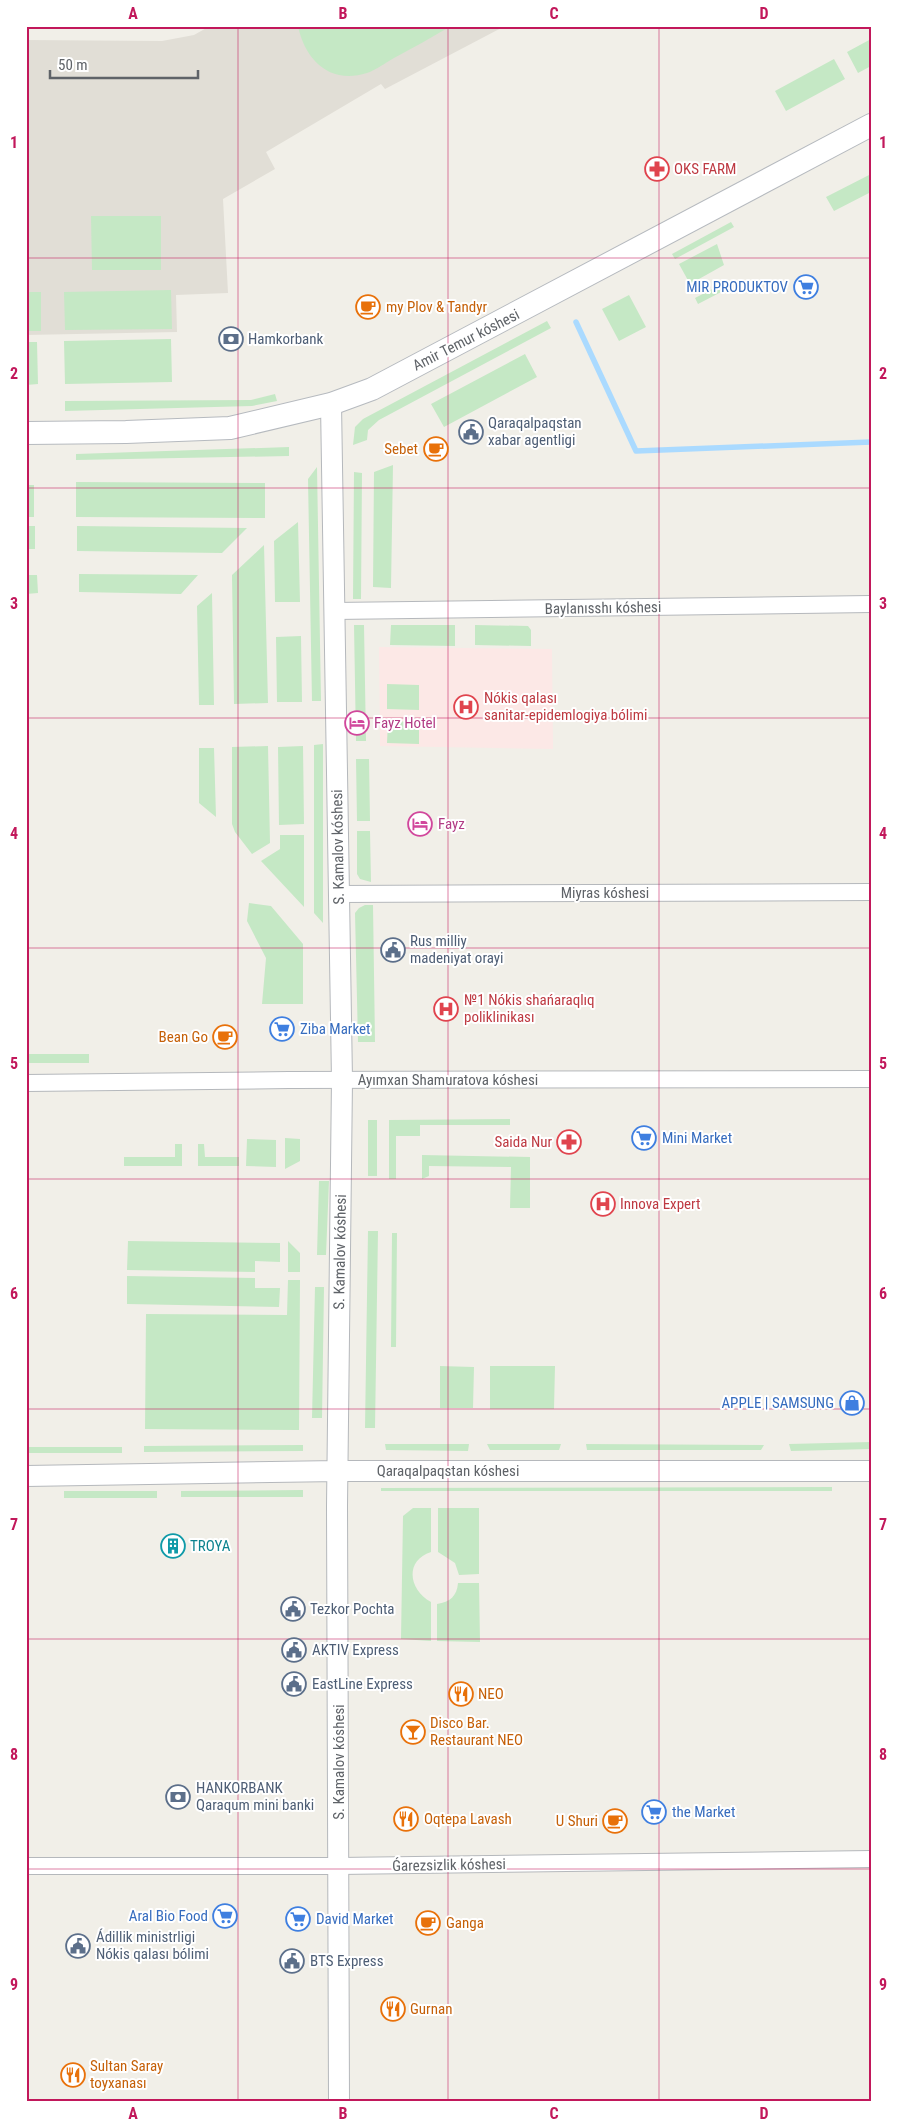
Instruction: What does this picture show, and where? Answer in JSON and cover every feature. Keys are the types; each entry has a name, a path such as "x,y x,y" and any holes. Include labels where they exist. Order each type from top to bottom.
{"main road":[{"name":"Amir Temur kóshesi","path":"26,433 230,428 331,404 372,389 871,126"}],"street":[{"name":"S. Kamalov kóshesi","path":"331,404 342,1080 338,1470 339,2101"},
{"name":"Baylanısshı kóshesi","path":"334,611 871,604"},
{"name":"Miyras kóshesi","path":"339,894 871,892"},
{"name":"Ayımxan Shamuratova kóshesi","path":"26,1083 342,1080 871,1079"},
{"name":"Qaraqalpaqstan kóshesi","path":"26,1476 338,1470 871,1471"},
{"name":"Ǵarezsizlik kóshesi","path":"26,1866 339,1866 871,1860"}],"shaded area":[{"path":"210,26 505,26 385,89 381,84 266,152 275,169 223,199 228,293 176,295 177,332 26,335 26,40 162,41 194,35"},
{"name":"Nókis qalası sanitar-epidemlogiya bólimi","path":"379,647 552,649 553,749 380,746"}],"green space":[{"path":"298,26 451,26 374,70 354,76 342,76 321,67 313,59 301,38"},
{"path":"871,39 871,66 858,73 847,52"},
{"path":"834,59 845,79 786,111 775,91"},
{"path":"871,174 871,192 834,211 826,197"},
{"path":"91,216 161,216 161,270 92,270"},
{"path":"731,222 734,227 675,259 672,254"},
{"path":"717,244 724,265 690,284 679,264"},
{"path":"722,284 725,290 698,304 695,298"},
{"path":"171,290 172,329 65,330 64,292"},
{"path":"26,292 41,292 41,331 26,331"},
{"path":"629,295 646,327 619,341 602,309"},
{"path":"547,321 551,328 379,420 368,430 367,440 353,445 355,427 363,419"},
{"path":"171,339 172,382 65,384 64,341"},
{"path":"26,342 37,342 38,384 26,385"},
{"path":"525,354 537,377 444,427 431,404"},
{"path":"275,394 277,401 252,406 65,411 65,401 251,400"},
{"path":"289,447 289,456 76,460 76,454"},
{"path":"393,465 391,588 373,587 374,472"},
{"path":"317,467 321,701 312,701 308,479"},
{"path":"354,472 362,473 361,599 353,599"},
{"path":"76,482 265,483 265,518 76,517"},
{"path":"26,485 34,485 34,517 26,517"},
{"path":"298,522 300,602 275,602 274,541"},
{"path":"26,526 35,526 35,549 26,549"},
{"path":"77,526 247,528 222,553 77,551"},
{"path":"264,545 268,703 234,704 232,575"},
{"path":"79,574 198,575 181,594 79,592"},
{"path":"26,575 37,575 38,593 26,594"},
{"path":"212,593 214,705 199,705 197,606"},
{"path":"354,625 364,625 366,741 356,741"},
{"path":"391,625 455,625 455,646 390,645"},
{"path":"475,625 528,626 531,630 531,646 475,645"},
{"path":"301,636 302,702 277,702 276,637"},
{"path":"387,684 419,685 419,710 387,709"},
{"path":"388,721 419,722 419,744 387,743"},
{"path":"323,744 323,923 314,913 314,745"},
{"path":"268,746 270,843 252,854 235,832 232,824 232,747"},
{"path":"303,746 304,824 279,825 278,747"},
{"path":"199,748 214,748 216,817 199,803"},
{"path":"356,759 369,759 370,821 357,821"},
{"path":"357,831 370,831 371,882 360,879 357,874"},
{"path":"280,835 304,835 304,907 261,861 280,849"},
{"path":"249,903 271,906 303,944 303,1004 262,1004 266,958 247,921"},
{"path":"365,905 373,905 375,1042 358,1042 355,913"},
{"path":"26,1054 89,1054 89,1063 26,1063"},
{"path":"510,1119 510,1125 420,1125 420,1136 396,1136 396,1179 389,1179 389,1120"},
{"path":"368,1120 377,1120 377,1176 368,1176"},
{"path":"285,1138 300,1139 300,1161 285,1169"},
{"path":"247,1139 276,1140 276,1167 246,1166"},
{"path":"175,1144 182,1144 182,1166 124,1166 124,1157 175,1157"},
{"path":"198,1144 204,1144 205,1157 239,1157 239,1166 198,1166"},
{"path":"422,1155 530,1157 530,1208 510,1208 511,1167 429,1166 429,1176 422,1179"},
{"path":"319,1181 329,1181 326,1255 317,1255"},
{"path":"368,1231 378,1231 375,1428 365,1428"},
{"path":"392,1233 397,1233 396,1347 391,1347"},
{"path":"128,1241 280,1243 280,1262 255,1261 255,1272 127,1270"},
{"path":"288,1241 300,1253 300,1272 288,1272"},
{"path":"127,1276 255,1278 255,1288 280,1288 279,1307 127,1304"},
{"path":"288,1280 300,1280 299,1430 145,1429 146,1314 287,1315"},
{"path":"315,1287 324,1287 322,1418 312,1418"},
{"path":"440,1366 474,1367 473,1408 440,1408"},
{"path":"490,1366 555,1366 554,1409 490,1409"},
{"path":"871,1442 871,1449 791,1451 789,1444"},
{"path":"385,1444 469,1444 468,1451 386,1450"},
{"path":"487,1444 561,1444 559,1450 490,1450"},
{"path":"586,1444 764,1445 761,1450 587,1450"},
{"path":"303,1445 303,1451 144,1452 144,1446"},
{"path":"26,1447 122,1447 122,1453 26,1453"},
{"path":"832,1487 832,1491 381,1491 381,1488"},
{"path":"303,1490 303,1497 181,1497 181,1491"},
{"path":"64,1491 157,1491 157,1498 64,1498"},
{"path":"413,1508 431,1508 431,1552 422,1556 417,1562 413,1569 413,1576 418,1590 431,1602 431,1641 401,1639 403,1516"},
{"path":"438,1508 479,1508 479,1574 459,1575 455,1563 438,1552"},
{"path":"458,1583 479,1583 480,1642 437,1641 437,1604 452,1598"}],"waterway":[{"path":"576,322 636,451 871,442"}],"place":[{"name":"OKS FARM","path":"657,169"},
{"name":"MIR PRODUKTOV","path":"806,287"},
{"name":"my Plov & Tandyr","path":"368,307"},
{"name":"Hamkorbank","path":"231,339"},
{"name":"Qaraqalpaqstan xabar agentligi","path":"471,432"},
{"name":"Sebet","path":"436,449"},
{"name":"Nókis qalası sanitar-epidemlogiya bólimi","path":"466,707"},
{"name":"Fayz Hotel","path":"357,723"},
{"name":"Fayz","path":"420,824"},
{"name":"Rus milliy madeniyat orayi","path":"393,950"},
{"name":"№1 Nókis shańaraqlıq poliklinikası","path":"446,1009"},
{"name":"Ziba Market","path":"282,1029"},
{"name":"Bean Go","path":"225,1037"},
{"name":"Mini Market","path":"644,1138"},
{"name":"Saida Nur","path":"569,1142"},
{"name":"Innova Expert","path":"603,1204"},
{"name":"APPLE | SAMSUNG","path":"852,1403"},
{"name":"TROYA","path":"173,1546"},
{"name":"Tezkor Pochta","path":"293,1609"},
{"name":"AKTIV Express","path":"294,1650"},
{"name":"EastLine Express","path":"294,1684"},
{"name":"NEO","path":"461,1694"},
{"name":"Disco Bar. Restaurant NEO","path":"413,1732"},
{"name":"HANKORBANK Qaraqum mini banki","path":"178,1797"},
{"name":"the Market","path":"654,1812"},
{"name":"Oqtepa Lavash","path":"406,1819"},
{"name":"U Shuri","path":"615,1821"},
{"name":"Aral Bio Food","path":"225,1916"},
{"name":"David Market","path":"298,1919"},
{"name":"Ganga","path":"428,1923"},
{"name":"Ádillik ministrligi Nókis qalası bólimi","path":"78,1946"},
{"name":"BTS Express","path":"292,1961"},
{"name":"Gurnan","path":"393,2009"},
{"name":"Sultan Saray toyxanası","path":"73,2075"}]}
